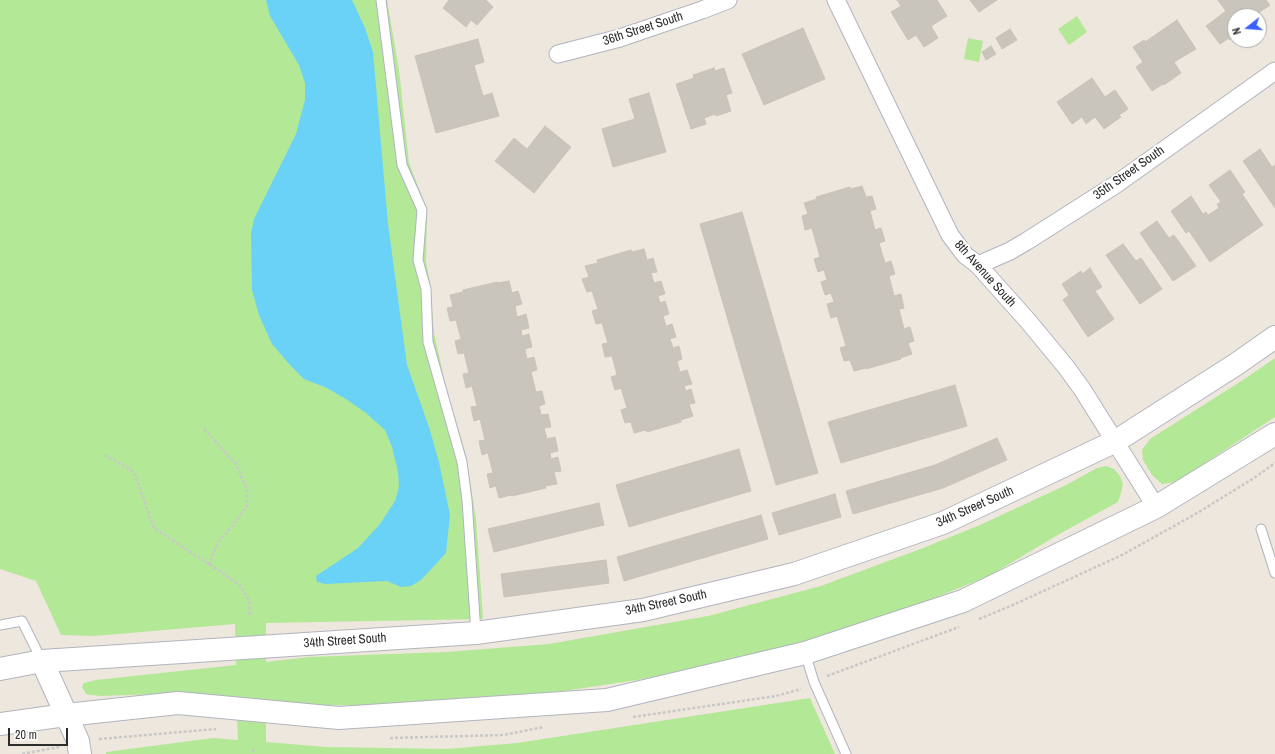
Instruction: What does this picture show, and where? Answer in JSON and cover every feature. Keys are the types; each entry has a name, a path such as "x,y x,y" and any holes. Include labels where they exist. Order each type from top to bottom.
{"main road":[{"name":"34th Street South","path":"0,668 42,661 476,633 643,610 794,574 943,523 1116,441 1235,365 1275,337"},
{"path":"0,724 66,715 178,703 339,718 608,700 805,653 963,601 1156,507 1275,434"},
{"path":"42,661 78,742 80,754"}],"street":[{"name":"36th Street South","path":"558,54 620,38 728,0"},
{"name":"8th Avenue South","path":"836,0 950,235 965,255 978,265 1028,321 1066,367 1116,441 1156,507"},
{"name":"35th Street South","path":"978,265 1010,251 1108,189 1275,71"}],"lane":[{"path":"381,0 402,165 422,210 418,260 426,289 428,342 462,462 467,500 476,633"},
{"path":"1261,529 1275,573"},
{"path":"0,625 22,621 42,661"},
{"path":"805,653 814,682 846,754"}],"path":[{"path":"204,429 236,464 247,489 248,506 218,542 209,565"},
{"path":"105,455 134,472 154,528 239,584 249,600 250,616"},
{"path":"253,749 253,754"},
{"path":"22,754 44,751 44,754"}],"green space":[{"path":"0,0 387,0 399,70 409,163 427,209 426,262 430,282 434,333 447,391 466,455 476,519 483,619 266,623 266,662 309,657 446,652 549,644 708,616 821,586 923,548 980,525 1066,485 1097,468 1106,466 1114,469 1120,476 1123,484 1118,502 1061,533 989,576 919,604 820,637 725,662 637,680 537,695 390,705 295,705 266,701 266,742 326,747 447,749 517,743 810,698 835,754 106,754 106,752 213,738 238,740 236,697 185,693 100,696 86,694 82,687 84,683 96,680 236,665 235,624 94,636 61,635 36,581 0,569"},
{"path":"1077,16 1087,32 1069,45 1058,29"},
{"path":"968,38 983,41 979,62 964,59"},
{"path":"1275,358 1275,417 1176,482 1162,484 1152,475 1143,460 1142,450 1150,439"}],"water":[{"path":"266,0 352,0 365,28 373,52 388,224 407,365 429,427 439,462 450,515 446,553 421,580 411,586 401,587 387,581 325,584 317,582 316,576 358,548 380,524 395,501 399,487 398,472 392,447 385,430 366,413 349,401 327,388 304,379 272,344 259,315 252,290 251,234 254,219 296,134 305,100 305,83 299,65 270,16"}],"building":[{"path":"449,0 486,0 493,7 477,25 471,20 466,27 443,8"},
{"path":"897,0 937,0 947,16 931,26 938,38 924,47 916,35 908,40 891,12 901,6"},
{"path":"970,0 997,0 979,12"},
{"path":"1218,0 1266,0 1270,5 1266,8 1227,8 1227,39 1220,44 1206,26 1226,11"},
{"path":"1177,20 1196,49 1174,62 1181,73 1164,85 1163,84 1152,91 1136,67 1143,62 1133,47 1144,40 1145,42"},
{"path":"803,28 825,79 764,105 742,54"},
{"path":"1010,29 1017,40 1002,49 996,38"},
{"path":"478,39 484,62 474,65 483,96 492,93 499,116 436,133 415,56"},
{"path":"991,46 996,54 986,60 982,52"},
{"path":"714,68 715,71 724,68 732,93 726,95 731,111 704,118 706,124 691,129 676,84 694,78 693,75"},
{"path":"1092,78 1105,97 1115,90 1128,109 1119,115 1121,117 1104,129 1095,117 1086,124 1082,117 1072,124 1057,102"},
{"path":"649,93 666,152 613,167 602,129 635,119 629,99"},
{"path":"545,126 571,147 534,193 495,161 514,138 527,149"},
{"path":"1260,149 1272,167 1275,165 1275,208 1243,161"},
{"path":"1230,170 1245,192 1242,194 1263,225 1210,262 1189,231 1186,233 1171,211 1191,196 1203,214 1206,212 1208,215 1219,208 1217,204 1221,202 1209,185"},
{"path":"862,186 866,197 872,196 876,209 870,211 875,230 881,228 885,241 879,243 885,263 891,261 895,274 889,276 894,296 901,294 904,308 899,309 904,329 910,327 914,341 908,343 912,354 900,358 901,359 854,371 850,360 844,361 840,348 846,346 837,316 831,318 827,304 834,302 831,293 825,295 821,282 827,280 824,270 818,272 814,259 820,257 812,228 805,230 802,216 808,214 804,203 817,199 816,197 850,187 851,189"},
{"path":"742,212 818,473 776,485 700,224"},
{"path":"1157,221 1169,238 1174,235 1196,266 1173,281 1140,233"},
{"path":"1123,244 1136,261 1141,258 1162,289 1140,304 1106,255"},
{"path":"644,249 647,260 653,258 657,272 651,273 654,283 661,281 665,294 658,296 660,303 665,301 669,314 663,316 666,326 672,324 676,337 670,339 673,348 679,346 682,359 677,361 680,372 687,370 692,384 684,386 686,391 691,389 695,403 689,404 693,416 681,420 681,422 647,432 646,430 634,433 631,422 625,423 621,410 627,408 621,388 615,390 611,377 617,375 612,356 605,357 602,344 608,343 602,323 596,324 592,311 598,309 592,291 587,292 582,279 589,277 585,266 598,263 597,260 631,250 632,252"},
{"path":"1090,268 1102,287 1095,291 1114,319 1088,337 1063,300 1069,295 1062,284 1081,271 1082,274"},
{"path":"509,281 512,293 518,291 522,304 515,306 517,317 526,314 529,328 521,330 522,336 529,334 532,347 525,349 527,359 534,357 537,370 531,372 536,392 542,391 545,404 539,406 541,415 548,414 551,427 544,428 547,439 555,437 558,451 550,453 551,459 558,457 561,471 554,472 557,484 545,486 546,488 499,498 496,486 490,488 487,474 493,473 488,453 482,455 479,441 485,440 480,419 474,421 471,407 477,406 472,386 466,388 463,374 469,373 464,353 458,354 455,341 461,339 456,320 450,321 447,308 453,307 450,295 463,292 463,290 497,282"},
{"path":"955,385 967,426 841,463 828,422"},
{"path":"997,438 1007,460 943,488 853,514 846,491 935,465"},
{"path":"739,449 751,491 629,527 616,485"},
{"path":"835,494 841,517 779,535 772,513"},
{"path":"599,503 604,525 494,552 488,529"},
{"path":"761,515 768,539 624,581 617,557"},
{"path":"606,560 609,583 504,597 501,574"}]}
